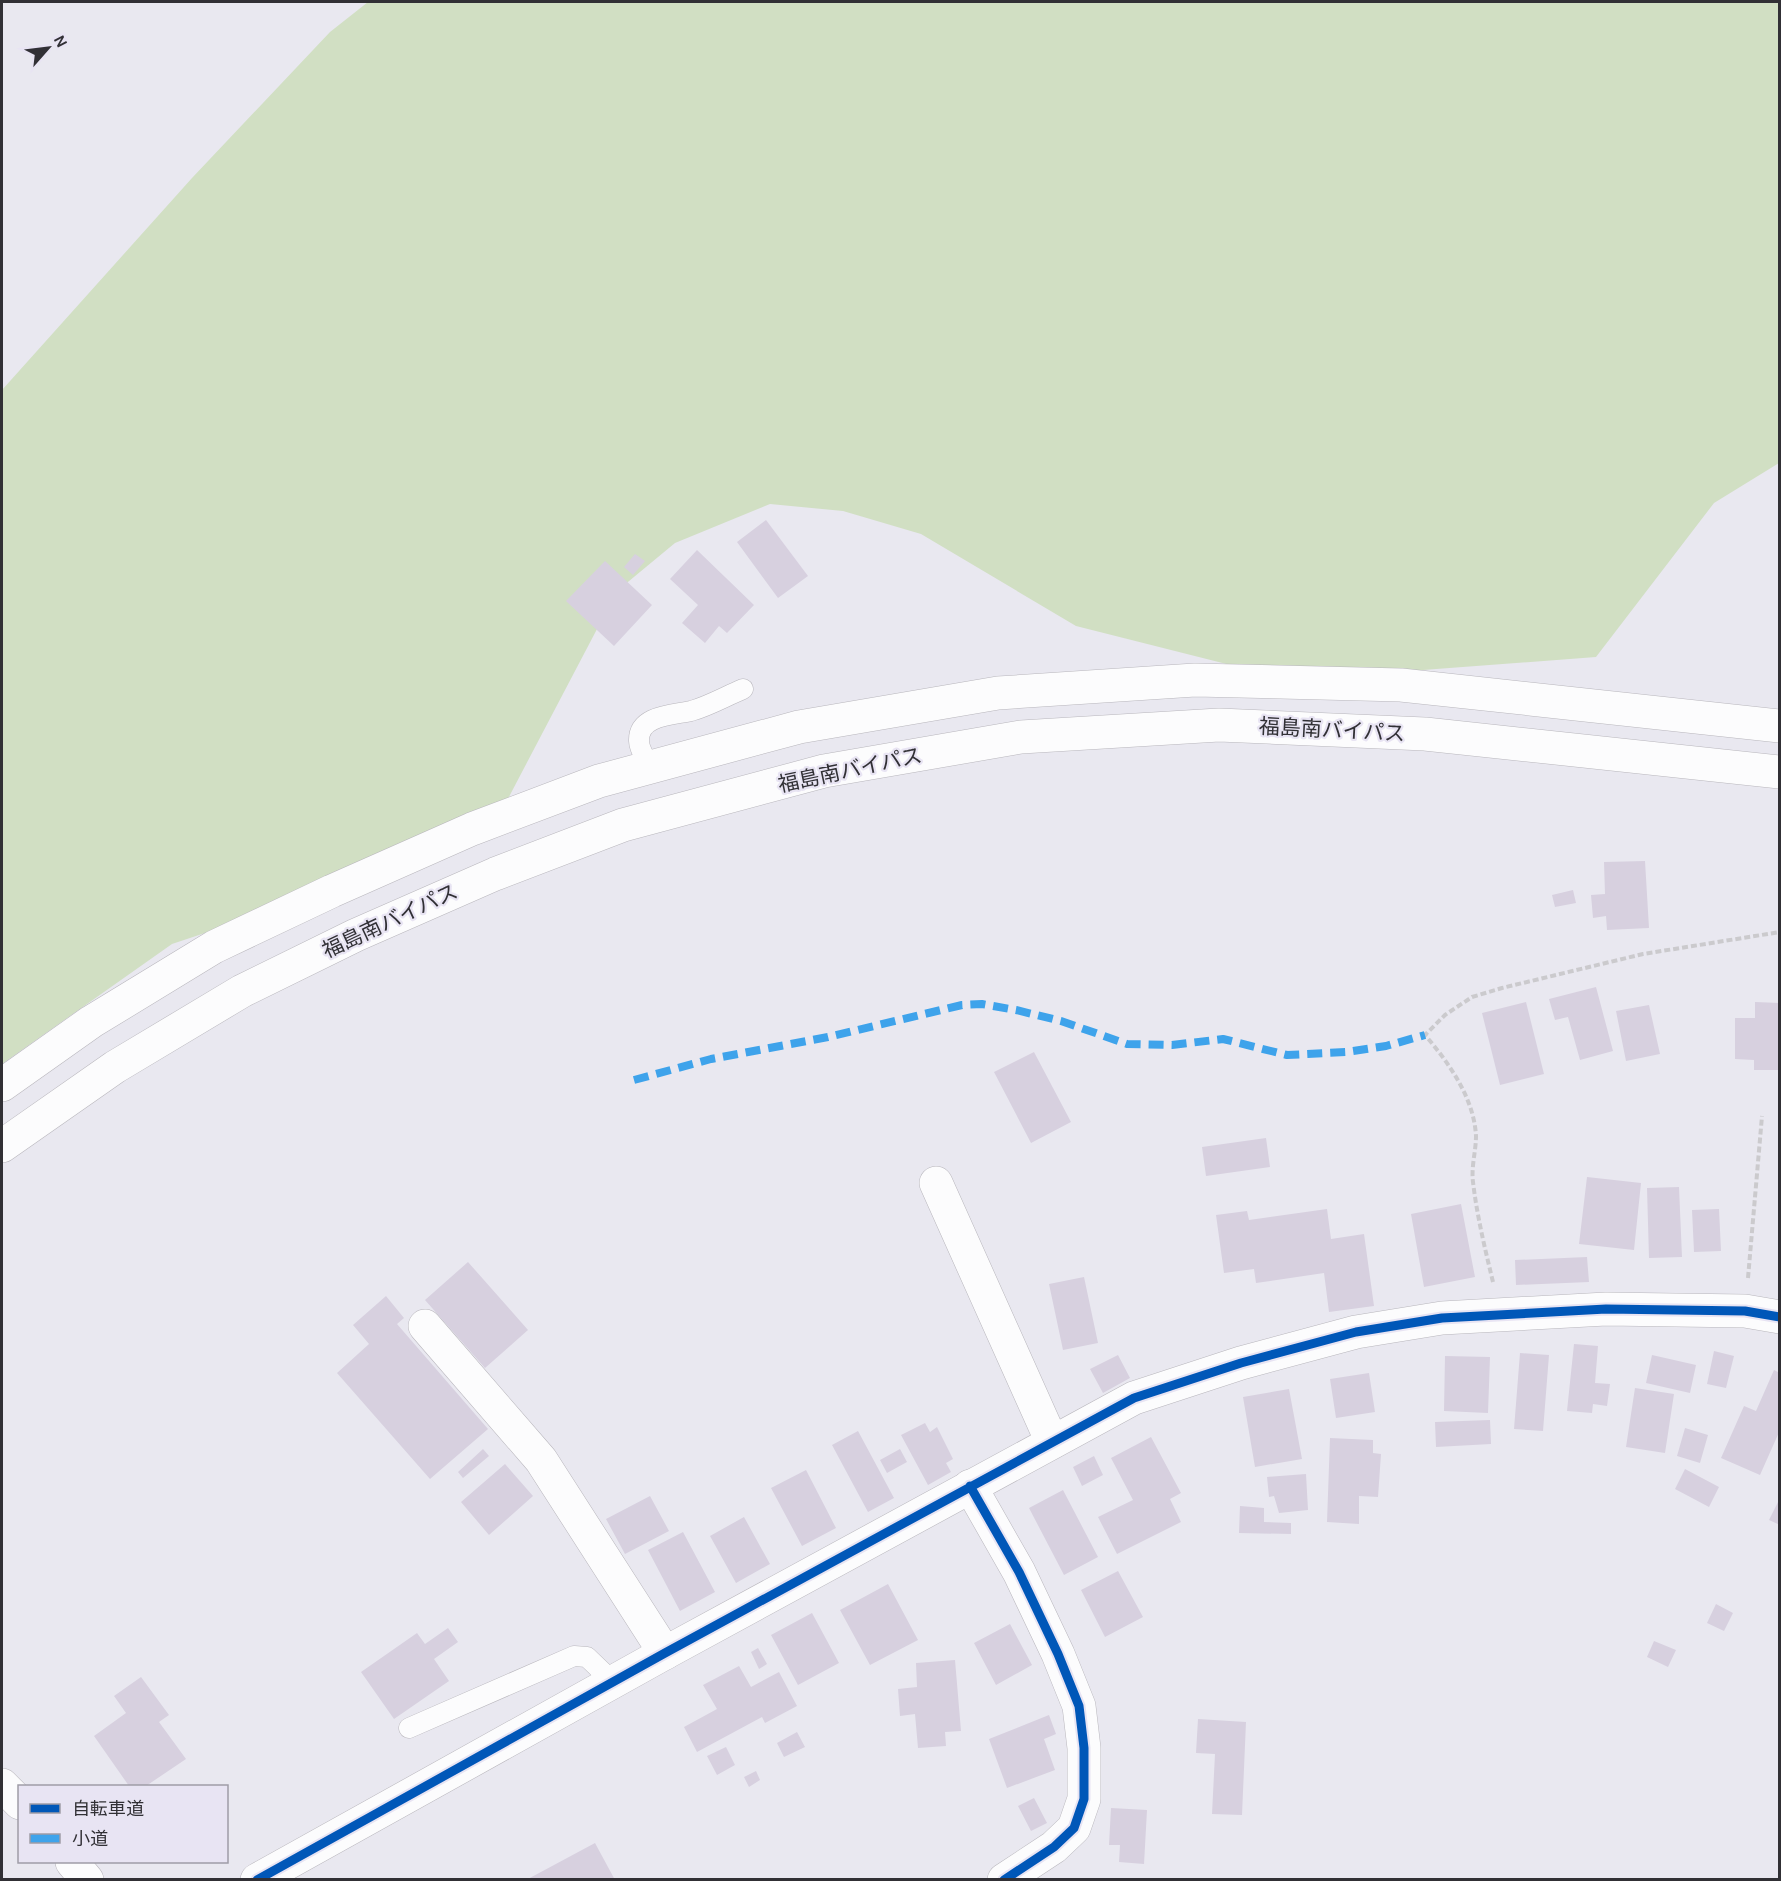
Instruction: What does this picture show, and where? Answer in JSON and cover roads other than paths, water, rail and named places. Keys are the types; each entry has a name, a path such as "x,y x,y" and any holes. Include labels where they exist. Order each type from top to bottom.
{"main road":[{"path":"2,1085 91,1022 214,946 332,891 472,829 599,781 799,727 998,693 1195,680 1401,685 1779,726"},
{"name":"福島南バイパス","path":"2,1146 115,1066 242,991 356,935 495,874 623,825 824,771 1021,737 1219,724 1425,735 1779,772"},
{"path":"936,1183 1052,1442"},
{"path":"257,1880 665,1653 1134,1398 1241,1363 1356,1332 1442,1318 1606,1309 1745,1311 1779,1317"},
{"path":"425,1326 541,1460 665,1653"},
{"path":"970,1486 1019,1572 1058,1654 1079,1707 1084,1748 1084,1799 1074,1828 1054,1847 1004,1880"},
{"path":"2,1785 18,1801"},
{"path":"73,1863 87,1880"}],"lane":[{"path":"650,767 638,743 641,730 648,723 659,716 692,711 743,689"},
{"path":"409,1728 574,1656 587,1657 614,1682"}]}
